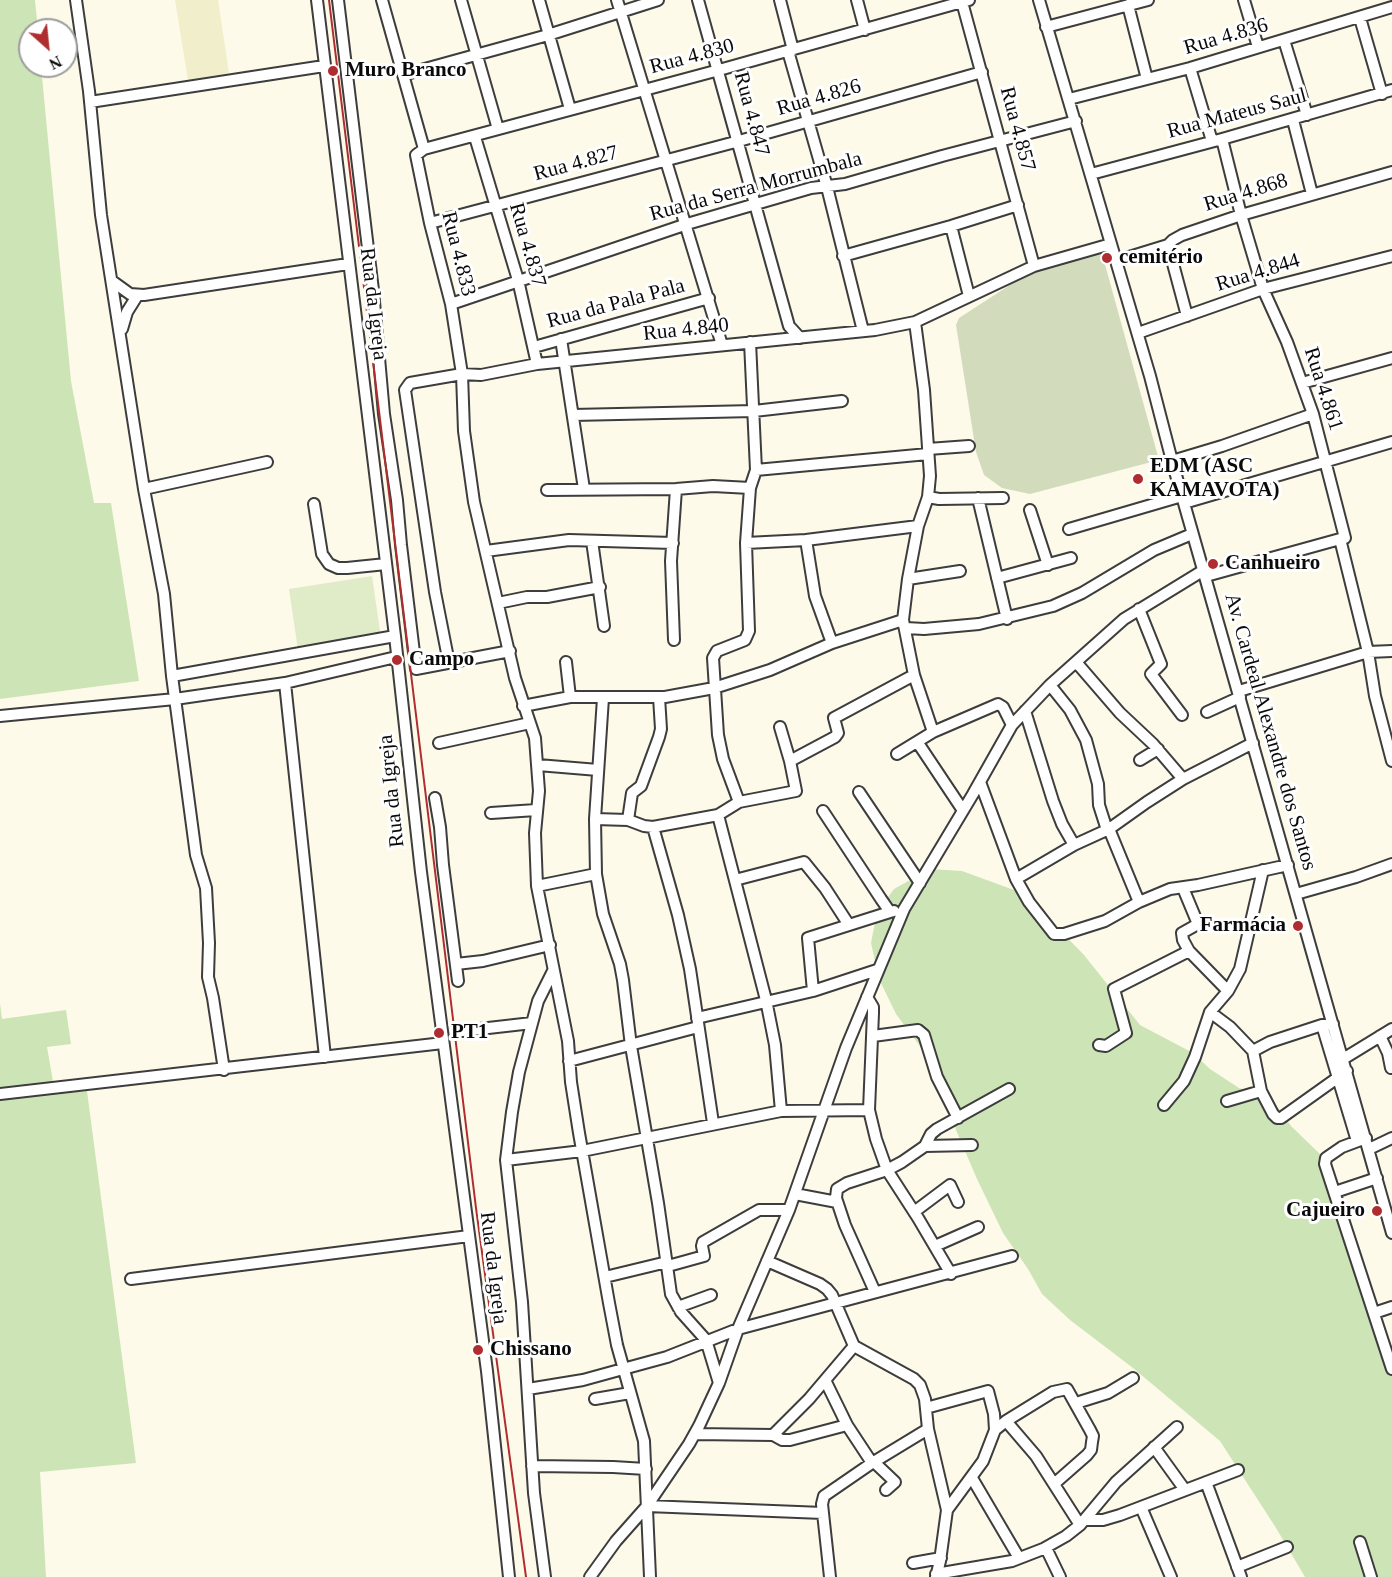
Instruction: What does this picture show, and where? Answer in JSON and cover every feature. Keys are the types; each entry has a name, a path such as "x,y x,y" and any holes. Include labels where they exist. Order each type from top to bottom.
{"street":[{"path":"76,0 90,102 101,215 144,489 164,594 172,676 196,855 206,888 208,977 224,1070"},
{"name":"Rua da Igreja","path":"317,0 395,636 421,872 487,1371 509,1577"},
{"name":"Rua da Igreja","path":"338,0 373,290 384,414 397,500 416,669 448,663"},
{"path":"382,0 424,149"},
{"path":"461,0 498,129"},
{"path":"539,0 570,109"},
{"path":"617,0 722,345"},
{"path":"403,75 548,35 658,0"},
{"name":"Rua 4.847","path":"698,0 789,326 800,338"},
{"path":"780,0 807,121 827,187 863,331"},
{"path":"857,0 865,30"},
{"name":"Av. Cardeal Alexandre dos Santos","path":"1039,0 1138,333 1192,534 1288,865 1327,1024 1343,1059 1342,1073 1364,1143 1377,1178 1388,1199 1391,1228"},
{"path":"1046,27 1148,0"},
{"path":"1244,0 1258,47"},
{"name":"Rua 4.830","path":"424,149 791,51 865,30 937,4 965,1"},
{"name":"Rua 4.857","path":"965,1 1034,266"},
{"path":"1128,5 1147,79"},
{"name":"Rua 4.836","path":"1069,99 1190,68 1360,18 1384,6"},
{"path":"1360,18 1387,92"},
{"path":"1284,40 1307,116"},
{"path":"90,102 324,66"},
{"name":"Rua 4.861","path":"1190,68 1217,140 1263,288 1284,333 1313,414 1345,538 1340,540 1392,761"},
{"name":"Rua 4.826","path":"666,160 982,72"},
{"name":"Rua Mateus Saul","path":"1091,174 1293,120 1387,92"},
{"path":"1293,120 1312,194"},
{"name":"Rua da Serra Morrumbala","path":"451,304 687,224 754,204 812,188 845,184 1076,121"},
{"name":"Rua 4.837","path":"476,136 518,280 537,364"},
{"name":"Rua 4.833","path":"424,149 416,155 416,161 451,304 462,374 464,431 470,483 523,706 535,738 539,791 535,833 537,886 568,1041 571,1082 605,1277 623,1369 644,1441 651,1577"},
{"name":"Rua 4.827","path":"430,223 666,160"},
{"name":"Rua 4.868","path":"1116,261 1168,245 1182,235 1241,214 1392,172"},
{"path":"843,256 1017,205"},
{"path":"951,226 969,296"},
{"name":"Rua 4.840","path":"448,663 405,390 410,383 462,374 481,375 537,364 863,331 915,322 1034,266 1111,244"},
{"path":"1168,245 1187,316"},
{"name":"Rua 4.844","path":"1138,333 1263,288 1392,256"},
{"path":"112,281 124,291 137,296 348,264"},
{"path":"121,335 127,312 137,296"},
{"name":"Rua da Pala Pala","path":"534,347 709,298"},
{"path":"915,322 924,390 930,476 928,497 918,526 908,579 905,624 915,675 933,732"},
{"path":"778,340 789,326"},
{"path":"561,339 584,489"},
{"path":"739,802 723,759 718,735 713,658 720,649 740,643 748,637 746,543 750,488 756,470 750,342"},
{"path":"1302,383 1392,358"},
{"path":"573,415 754,411 842,401"},
{"path":"1172,461 1313,414"},
{"path":"1069,529 1392,442"},
{"path":"756,470 969,446"},
{"path":"144,489 267,462"},
{"path":"547,490 676,489 713,486 750,488"},
{"path":"674,640 671,561 676,489"},
{"path":"928,497 939,499 1003,498"},
{"path":"978,498 1006,619"},
{"path":"314,504 321,554 329,564 338,568 347,568 386,564"},
{"path":"1030,510 1047,565"},
{"path":"746,543 806,540 918,526"},
{"path":"523,706 570,697 659,697 714,688 770,670 832,644 905,624 946,627 1006,619 1070,599 1154,550 1192,534"},
{"path":"486,551 569,540 673,543"},
{"path":"806,540 815,596 832,644"},
{"path":"590,1577 616,1541 647,1506 695,1434 719,1383 738,1329 789,1210 846,1048 903,909 1012,725 1050,685 1106,634 1139,609 1205,573 1340,540"},
{"path":"592,541 604,626"},
{"path":"998,578 1071,558"},
{"path":"908,579 960,571"},
{"path":"498,603 527,597 546,597 600,586"},
{"path":"1139,609 1161,664 1151,674 1182,715"},
{"path":"172,676 395,636"},
{"path":"448,663 510,651"},
{"path":"1207,712 1239,694 1368,652 1392,651"},
{"path":"0,716 175,699 285,683 396,657"},
{"path":"566,662 570,697"},
{"path":"1077,662 1120,714 1158,749 1183,779"},
{"path":"790,761 835,737 838,733 834,718 915,675"},
{"path":"285,683 325,1057"},
{"path":"1050,685 1070,710 1086,740 1098,784 1099,805 1139,902"},
{"path":"628,820 633,793 641,786 659,737 661,729 659,697"},
{"path":"603,698 595,819 596,874 603,914 620,964 671,1294 678,1307 706,1340 719,1383"},
{"path":"897,754 933,732 998,704 1012,725"},
{"path":"1025,711 1053,801 1074,845"},
{"path":"439,743 530,723"},
{"path":"595,819 628,820 653,827 718,815 739,802 795,791 790,761 780,727"},
{"path":"918,743 962,809"},
{"path":"1016,879 1074,845 1108,830 1183,779 1253,743"},
{"path":"1140,760 1158,749"},
{"path":"538,765 598,770"},
{"path":"980,782 1016,879 1029,902 1054,934 1064,934 1105,921 1139,902 1170,889 1288,865"},
{"path":"859,792 920,883"},
{"path":"435,798 458,981"},
{"path":"490,813 536,810"},
{"path":"823,811 890,912"},
{"path":"718,815 766,1000 775,1045 781,1111"},
{"path":"653,827 678,915 695,994 697,1022 713,1123"},
{"path":"735,880 804,862 825,888 849,925"},
{"path":"1296,894 1392,864"},
{"path":"1164,1105 1184,1081 1195,1057 1210,1012 1228,991 1240,969 1263,870"},
{"path":"537,886 596,874"},
{"path":"1183,888 1198,924 1182,933 1183,940 1189,951 1228,991"},
{"path":"813,991 808,938 903,909"},
{"path":"456,964 483,961 550,945"},
{"path":"1098,1046 1106,1046 1126,1033 1114,989 1189,951"},
{"path":"545,1577 532,1466 518,1266 506,1160 512,1112 532,1023 538,1001 554,970"},
{"path":"569,1060 631,1046 766,1000 813,991 877,970"},
{"path":"867,997 873,1007 869,1110 887,1170 951,1274"},
{"path":"1210,1012 1230,1027 1253,1052 1261,1091 1273,1114 1279,1118 1342,1073 1327,1024 1270,1042 1253,1052"},
{"path":"462,1030 532,1023"},
{"path":"1343,1059 1392,1029"},
{"path":"873,1036 918,1030 924,1035 937,1077 958,1118"},
{"path":"1380,1036 1388,1053 1391,1068"},
{"path":"0,1094 443,1043"},
{"path":"875,1292 845,1225 837,1202 837,1189 902,1162 925,1146 931,1134 937,1129 1009,1089"},
{"path":"1227,1101 1261,1091"},
{"path":"506,1160 582,1151 781,1111 869,1110"},
{"path":"1392,1138 1342,1147 1326,1158 1325,1164 1392,1369"},
{"path":"925,1146 972,1144"},
{"path":"1335,1192 1377,1178"},
{"path":"914,1212 950,1185 958,1202"},
{"path":"795,1194 837,1202"},
{"path":"605,1277 704,1256 703,1242 759,1210 789,1210"},
{"path":"935,1246 978,1227"},
{"path":"131,1279 469,1236"},
{"path":"528,1389 583,1380 667,1357 738,1329 1012,1256"},
{"path":"767,1261 820,1284 832,1295 854,1346 914,1379 920,1385 947,1509 941,1558 936,1576 1019,1558 1046,1548 1083,1522 1116,1482 1177,1427"},
{"path":"678,1307 711,1295"},
{"path":"1374,1313 1392,1307"},
{"path":"773,1435 809,1400 854,1346"},
{"path":"1076,1403 1107,1393 1133,1378"},
{"path":"825,1380 847,1425 873,1462 895,1482 886,1490"},
{"path":"995,1430 1053,1392 1067,1389 1093,1436 1091,1450 1087,1455 1054,1484"},
{"path":"926,1408 988,1391 994,1414 995,1430 982,1461 972,1478 947,1509"},
{"path":"595,1399 630,1393"},
{"path":"1006,1421 1036,1456 1083,1522"},
{"path":"695,1434 773,1435 782,1440 790,1440 847,1425"},
{"path":"830,1577 822,1500 827,1492 928,1429"},
{"path":"1154,1447 1185,1490"},
{"path":"532,1466 646,1469"},
{"path":"1083,1522 1103,1520 1142,1507 1238,1470"},
{"path":"972,1478 1019,1558"},
{"path":"1206,1482 1239,1572 1287,1547"},
{"path":"647,1506 823,1513"},
{"path":"1142,1507 1170,1577"},
{"path":"1360,1542 1371,1577"},
{"path":"1046,1548 1060,1577"},
{"path":"914,1563 941,1558"}],"shaded area":[{"path":"175,0 218,0 229,73 188,80"}],"green space":[{"path":"0,0 35,0 37,18 18,18 18,78 42,78 71,381 94,503 111,503 139,681 0,699"},
{"path":"1101,250 1159,460 1030,494 1002,488 984,475 976,452 956,325 959,318 1030,272"},
{"path":"372,576 381,638 298,650 289,589"},
{"path":"930,869 962,871 1014,890 1046,916 1084,955 1140,1025 1193,1053 1210,1069 1239,1088 1272,1100 1291,1126 1322,1156 1339,1219 1370,1281 1392,1355 1392,1577 1305,1577 1220,1441 1133,1368 1070,1320 1042,1294 1003,1233 977,1179 956,1130 940,1073 896,1014 879,979 871,943 877,912 894,889"},
{"path":"0,1003 2,1019 66,1010 71,1044 47,1047 55,1093 87,1091 136,1463 40,1472 46,1577 0,1577"}],"railway":[{"path":"329,0 476,1208 526,1577"}],"place":[{"name":"Muro Branco","path":"333,71"},
{"name":"cemitério","path":"1107,258"},
{"name":"EDM (ASC KAMAVOTA)","path":"1138,479"},
{"name":"Canhueiro","path":"1213,564"},
{"name":"Campo","path":"397,660"},
{"name":"Farmácia","path":"1298,926"},
{"name":"PT1","path":"439,1033"},
{"name":"Cajueiro","path":"1377,1211"},
{"name":"Chissano","path":"478,1350"}]}
